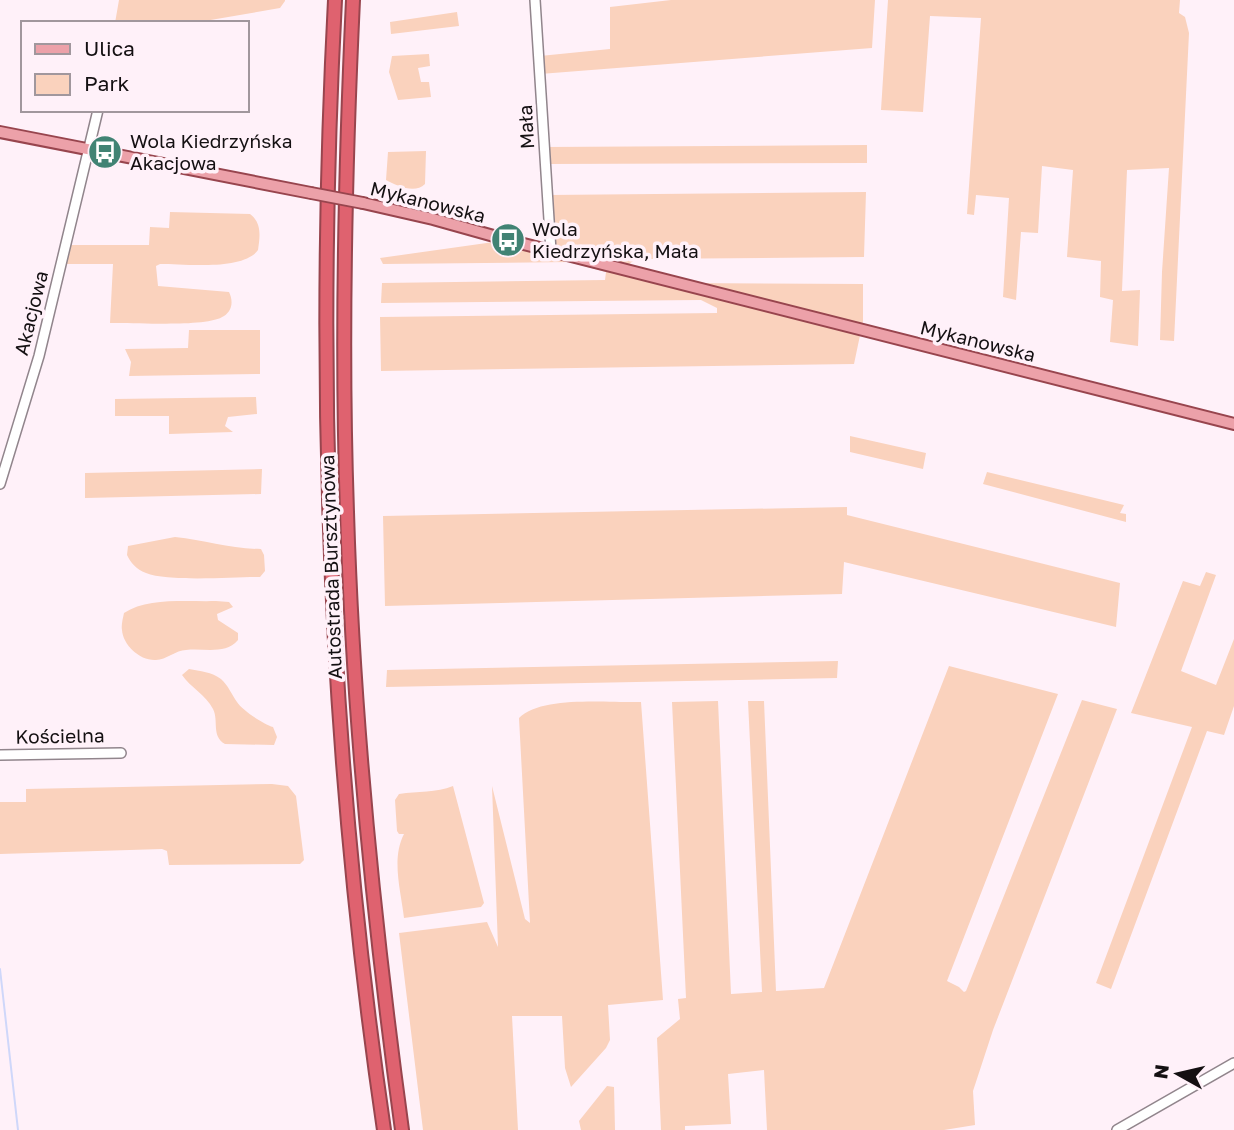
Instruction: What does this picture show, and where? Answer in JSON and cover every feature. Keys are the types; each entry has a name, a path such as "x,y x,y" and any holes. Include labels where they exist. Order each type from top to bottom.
{"highway":[{"name":"Autostrada Bursztynowa","path":"335,0 326,297 331,588 355,903 384,1130"},
{"name":"Autostrada Bursztynowa","path":"353,0 344,271 348,557 369,863 402,1130"}],"main road":[{"name":"Mykanowska","path":"0,132 433,219 1234,424"}],"street":[{"name":"Mała","path":"535,0 551,251"},
{"name":"Akacjowa","path":"0,484 39,356 99,112"},
{"name":"Kościelna","path":"0,755 121,753"},
{"path":"1117,1130 1234,1063"}],"green space":[{"path":"119,0 285,0 280,8 205,21 115,21"},
{"path":"671,0 875,0 872,48 540,74 540,56 610,49 610,7"},
{"path":"888,0 1180,0 1179,13 1185,17 1189,33 1174,341 1160,340 1169,168 1127,170 1122,291 1140,290 1138,346 1110,342 1113,300 1100,297 1101,261 1067,257 1073,170 1042,166 1038,233 1021,232 1016,300 1003,297 1009,198 976,195 974,215 967,214 981,18 930,16 923,112 881,110"},
{"path":"457,12 459,26 391,34 390,22"},
{"path":"429,54 430,66 418,68 421,82 429,82 431,97 398,100 389,72 392,56"},
{"path":"867,145 867,163 546,164 544,147"},
{"path":"426,151 425,184 421,187 401,187 386,180 388,152"},
{"path":"866,192 864,257 636,259 629,264 628,270 677,283 863,284 863,321 854,364 381,371 380,317 717,313 717,308 701,300 381,303 382,283 605,280 606,272 569,262 383,264 380,258 508,240 550,251 548,195"},
{"path":"170,212 250,214 257,221 260,235 258,250 251,257 227,264 156,266 158,286 229,292 231,308 224,316 202,322 110,323 113,264 62,264 66,245 149,245 150,227 169,228"},
{"path":"189,330 260,330 260,374 129,376 131,362 125,349 188,348"},
{"path":"256,397 257,414 228,417 225,426 233,432 169,434 169,416 115,416 115,399"},
{"path":"850,436 926,453 923,469 850,452"},
{"path":"262,469 261,494 85,498 85,473"},
{"path":"987,472 1124,505 1120,513 1126,514 1126,522 983,484"},
{"path":"847,507 847,515 1120,583 1116,627 844,562 842,594 385,606 383,516"},
{"path":"175,537 261,549 265,571 260,577 156,576 134,566 127,555 128,546"},
{"path":"1206,572 1216,575 1181,671 1216,685 1234,639 1234,706 1224,735 1207,731 1111,989 1096,983 1192,727 1131,713 1183,581 1200,586"},
{"path":"156,602 229,602 233,607 217,614 218,620 238,633 238,640 227,648 182,650 160,660 150,660 138,655 125,641 122,626 124,613 134,608"},
{"path":"838,661 837,678 386,687 387,670"},
{"path":"949,666 1058,694 947,981 964,992 1082,700 1117,709 993,1030 973,1091 975,1125 944,1130 767,1130 764,1070 728,1074 731,1124 661,1130 657,1038 680,1019 678,999 686,998 672,702 718,701 731,994 762,992 748,701 764,701 776,991 824,988"},
{"path":"189,669 210,673 221,679 243,709 273,727 277,737 274,745 225,744 221,741 213,709 182,675"},
{"path":"641,702 663,1000 608,1005 610,1040 571,1087 565,1068 562,1016 512,1016 518,1130 423,1130 399,933 487,922 498,947 492,786 525,919 530,923 519,718 543,706 559,703"},
{"path":"272,784 288,786 296,796 304,860 300,864 169,865 167,851 162,849 0,854 0,802 26,802 26,789"},
{"path":"453,786 484,903 481,907 404,918 397,864 404,834 397,831 395,800 399,794"},
{"path":"607,1086 614,1087 615,1130 581,1130 579,1121"}],"waterway":[{"path":"0,969 18,1130"}],"place":[{"name":"Wola Kiedrzyńska Akacjowa","path":"105,152"},
{"name":"Wola Kiedrzyńska, Mała","path":"508,240"}]}
